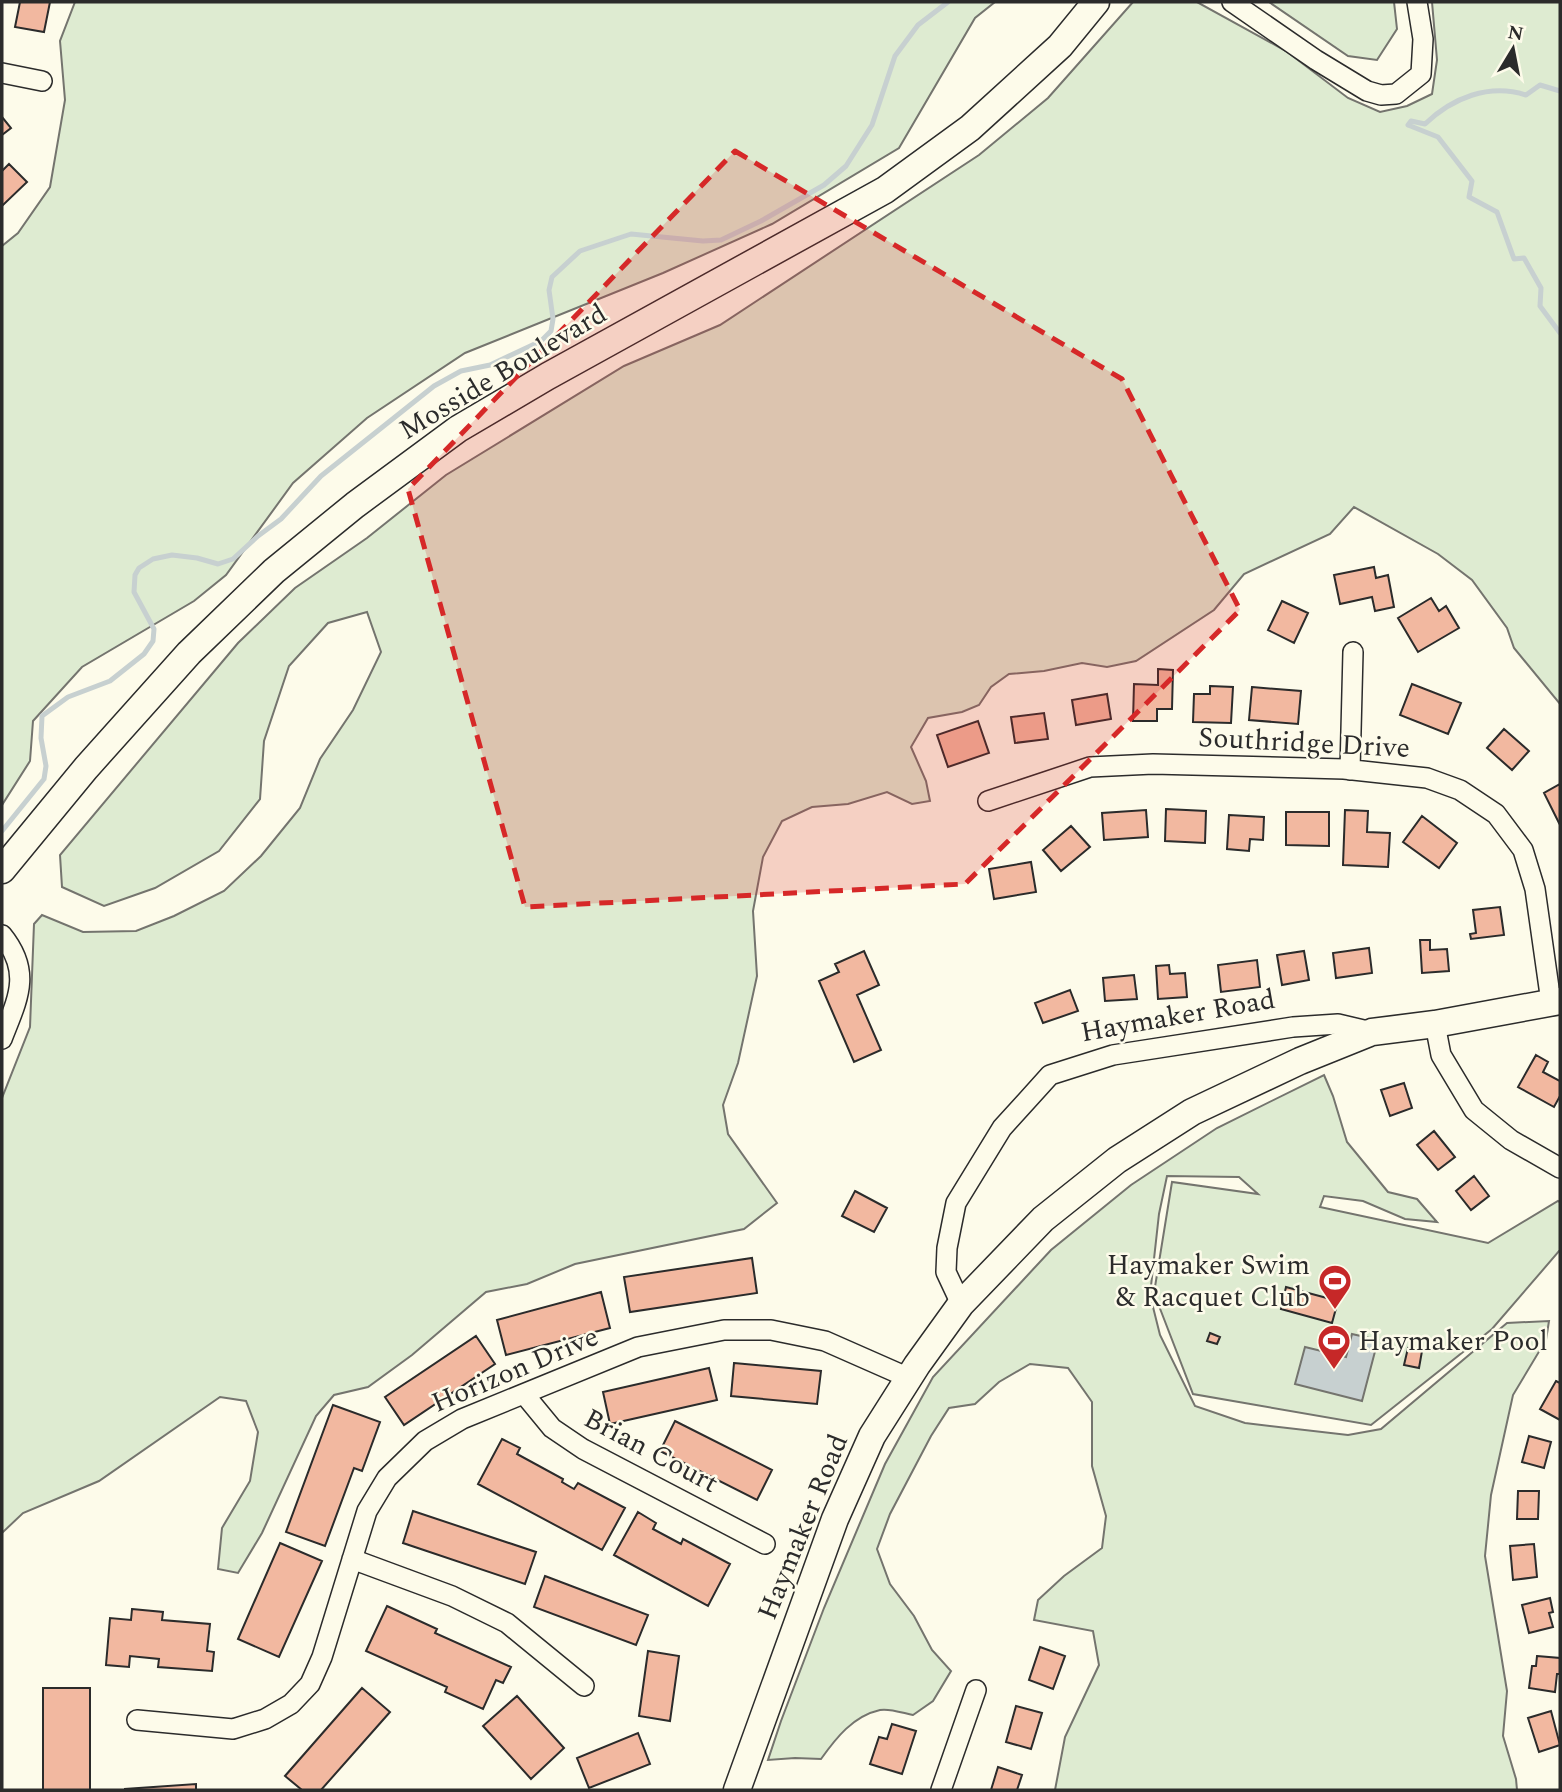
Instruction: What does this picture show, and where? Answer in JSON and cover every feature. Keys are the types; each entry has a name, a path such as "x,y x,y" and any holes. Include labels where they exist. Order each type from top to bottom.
{"main road":[{"name":"Mosside Boulevard","path":"2,870 86,768 189,653 274,571 345,513 457,429 885,190 970,128 1060,46 1096,2"},
{"name":"Haymaker Road","path":"737,1790 835,1519 872,1436 909,1377 961,1304 1043,1219 1117,1160 1192,1112 1300,1061 1372,1032 1556,1002"}],"street":[{"path":"1232,2 1316,60 1367,91 1381,95 1396,93 1421,74 1423,39 1417,2"},
{"path":"2,73 42,81"},
{"path":"1350,770 1353,652"},
{"name":"Southridge Drive","path":"988,801 1090,767 1153,764 1350,770 1427,778 1460,790 1496,814 1523,849 1535,888 1556,1002"},
{"path":"2,935 11,946 20,974 20,992 2,1039"},
{"name":"Haymaker Road","path":"961,1304 946,1272 947,1248 956,1203 1002,1128 1050,1075 1113,1055 1293,1027 1338,1024 1372,1032"},
{"path":"1434,1024 1441,1055 1474,1110 1511,1140 1560,1168"},
{"name":"Horizon Drive","path":"137,1720 233,1730 265,1719 290,1704 310,1684 322,1657 367,1511 387,1478 425,1440 462,1419 638,1348 724,1330 771,1330 825,1341 909,1377"},
{"name":"Brian Court","path":"524,1394 552,1428 583,1449 765,1544"},
{"path":"352,1559 452,1596 507,1623 584,1686"},
{"path":"941,1790 976,1690"}],"highlighted area":[{"path":"735,151 1122,379 1240,610 965,884 525,907 408,489"}],"green space":[{"path":"75,2 995,2 975,18 899,148 772,224 663,273 465,353 367,418 293,483 226,575 194,601 82,667 33,721 30,761 2,805 2,246 18,233 50,187 65,100 60,41"},
{"path":"1133,2 1197,2 1286,51 1348,98 1380,112 1407,106 1432,94 1437,60 1432,2 1560,2 1560,704 1514,648 1507,628 1472,580 1438,554 1354,507 1330,534 1244,574 1214,610 1136,661 1107,667 1082,663 1044,671 1009,674 991,687 979,705 962,712 928,718 911,747 926,781 930,801 912,804 887,792 848,804 812,807 782,821 763,857 753,911 757,976 738,1063 723,1105 728,1134 777,1203 744,1229 575,1264 527,1284 486,1292 412,1355 368,1387 334,1395 316,1416 262,1533 238,1573 218,1569 222,1528 250,1481 258,1432 246,1401 220,1397 99,1481 23,1513 2,1533 2,1098 30,1027 34,924 42,915 83,932 136,931 224,891 261,856 300,808 320,759 353,710 381,652 367,612 328,623 289,666 264,741 260,799 219,851 155,888 104,906 62,887 60,855 238,643 295,588 367,538 446,475 624,366 720,325 979,155 1048,98"},
{"path":"1269,2 1394,2 1397,29 1377,60 1348,56"},
{"path":"1324,1075 1347,1142 1388,1192 1417,1199 1437,1222 1405,1219 1363,1201 1324,1196 1320,1207 1488,1243 1558,1201 1560,1250 1492,1329 1371,1425 1193,1394 1154,1293 1172,1182 1258,1194 1239,1177 1167,1176 1159,1214 1150,1295 1160,1335 1195,1406 1245,1423 1348,1435 1381,1429 1507,1323 1549,1321 1546,1340 1513,1395 1491,1495 1485,1556 1507,1691 1503,1736 1517,1790 1055,1790 1065,1737 1099,1665 1093,1631 1034,1620 1038,1600 1064,1576 1102,1548 1106,1516 1092,1466 1092,1402 1068,1368 1030,1364 999,1382 975,1404 949,1408 931,1436 890,1514 877,1549 890,1584 914,1616 932,1650 951,1671 933,1701 913,1715 884,1710 862,1717 839,1736 821,1759 768,1760 824,1608 885,1464 933,1377 1051,1250 1131,1185 1217,1128"}],"shaded area":[{"name":"Haymaker Pool","path":"1352,1334 1378,1340 1362,1401 1295,1384 1305,1347 1346,1357"}],"building":[{"path":"20,2 50,2 44,32 15,27"},
{"path":"2,117 11,128 2,135"},
{"path":"9,164 27,182 2,206 2,171"},
{"path":"1374,567 1376,578 1388,575 1394,607 1375,611 1372,597 1340,604 1334,575"},
{"path":"1431,598 1439,611 1446,606 1459,628 1418,652 1398,618"},
{"path":"1282,601 1308,613 1294,643 1268,630"},
{"path":"1158,669 1173,670 1172,709 1157,709 1157,721 1133,721 1134,684 1158,685"},
{"path":"1412,684 1461,703 1448,734 1400,715"},
{"path":"1210,686 1233,687 1231,723 1193,722 1194,694 1210,694"},
{"path":"1252,687 1301,691 1298,724 1249,720"},
{"path":"1107,694 1111,719 1076,725 1072,700"},
{"path":"1044,713 1048,739 1015,743 1011,717"},
{"path":"978,721 989,753 948,767 937,735"},
{"path":"1504,729 1529,751 1512,770 1487,748"},
{"path":"1560,784 1560,822 1559,823 1544,793"},
{"path":"1166,809 1206,811 1205,843 1165,841"},
{"path":"1146,810 1148,837 1104,840 1102,813"},
{"path":"1345,810 1368,811 1367,832 1390,833 1388,867 1343,865"},
{"path":"1286,812 1329,812 1329,846 1286,845"},
{"path":"1229,815 1264,817 1263,840 1250,839 1249,851 1227,849"},
{"path":"1422,816 1457,843 1439,868 1403,842"},
{"path":"1071,826 1090,847 1061,871 1043,850"},
{"path":"1031,862 1036,892 994,899 989,869"},
{"path":"1500,907 1504,935 1471,939 1470,934 1476,933 1473,910"},
{"path":"1420,940 1430,940 1430,950 1447,949 1449,971 1422,973"},
{"path":"1369,948 1372,973 1336,978 1333,953"},
{"path":"864,951 879,985 857,995 881,1050 854,1062 819,981 839,972 835,964"},
{"path":"1304,951 1309,980 1282,985 1277,955"},
{"path":"1257,960 1260,987 1221,992 1218,965"},
{"path":"1169,965 1170,974 1185,973 1187,997 1158,999 1156,966"},
{"path":"1134,975 1137,999 1105,1001 1103,978"},
{"path":"1070,990 1078,1011 1043,1023 1035,1003"},
{"path":"1536,1055 1548,1062 1543,1072 1560,1081 1560,1096 1554,1107 1518,1087"},
{"path":"1404,1083 1412,1108 1390,1116 1381,1090"},
{"path":"1434,1131 1455,1157 1438,1170 1417,1145"},
{"path":"1474,1176 1489,1196 1471,1210 1456,1191"},
{"path":"855,1191 887,1208 874,1232 842,1216"},
{"path":"752,1258 757,1293 630,1312 624,1277"},
{"path":"1286,1287 1338,1301 1332,1323 1281,1309"},
{"path":"601,1292 610,1328 506,1355 497,1320"},
{"path":"1210,1333 1220,1337 1217,1344 1207,1341"},
{"path":"476,1336 495,1364 404,1425 385,1397"},
{"path":"1408,1348 1422,1351 1419,1368 1404,1365"},
{"path":"734,1363 821,1371 817,1404 731,1396"},
{"path":"709,1368 717,1400 610,1424 603,1392"},
{"path":"1556,1381 1560,1383 1560,1420 1540,1409"},
{"path":"333,1405 380,1422 362,1471 354,1468 325,1546 286,1532"},
{"path":"675,1421 772,1470 757,1500 660,1451"},
{"path":"1529,1436 1551,1442 1544,1468 1522,1462"},
{"path":"502,1439 520,1448 517,1454 563,1479 562,1482 574,1489 578,1483 625,1508 602,1550 478,1484"},
{"path":"1518,1491 1539,1491 1538,1519 1517,1519"},
{"path":"413,1511 536,1552 525,1584 403,1543"},
{"path":"638,1512 656,1523 653,1529 681,1544 683,1539 730,1564 708,1606 614,1555"},
{"path":"280,1543 322,1561 279,1657 238,1639"},
{"path":"1534,1544 1537,1577 1513,1580 1510,1546"},
{"path":"545,1576 648,1615 636,1645 534,1607"},
{"path":"1550,1598 1553,1612 1549,1613 1553,1627 1529,1633 1522,1605"},
{"path":"387,1606 437,1629 435,1633 511,1667 503,1683 496,1680 483,1709 445,1692 447,1687 366,1651"},
{"path":"132,1609 163,1612 162,1620 210,1624 207,1651 214,1652 212,1671 158,1667 159,1659 130,1656 129,1667 106,1665 110,1618 131,1620"},
{"path":"1040,1647 1065,1656 1053,1689 1029,1680"},
{"path":"648,1651 679,1656 670,1721 639,1716"},
{"path":"1537,1656 1560,1658 1560,1674 1557,1674 1555,1692 1529,1688 1532,1666 1536,1666"},
{"path":"43,1688 90,1688 90,1790 43,1790"},
{"path":"362,1688 390,1712 321,1790 302,1790 285,1776"},
{"path":"517,1696 564,1748 531,1779 483,1726"},
{"path":"1016,1706 1042,1713 1031,1749 1006,1742"},
{"path":"1551,1711 1560,1745 1539,1752 1528,1718"},
{"path":"892,1724 916,1731 902,1774 870,1764 879,1737 887,1739"},
{"path":"638,1733 650,1764 589,1788 577,1758"},
{"path":"998,1767 1022,1775 1017,1790 991,1790"},
{"path":"196,1784 196,1790 125,1790 125,1789"}],"waterway":[{"path":"2,831 44,779 46,766 41,738 42,716 68,697 110,681 144,654 153,641 154,629 134,592 135,575 139,568 153,559 172,555 218,564 233,559 281,519 321,476 434,386 461,371 490,365 541,341 551,331 553,319 549,290 552,277 580,251 631,234 703,241 721,240 824,185 846,166 872,125 895,56 918,25 948,2"},
{"path":"1408,125 1411,121 1425,124 1459,100 1485,92 1526,95 1540,85 1560,91"},
{"path":"1408,125 1438,137 1472,181 1469,197 1497,212 1514,259 1524,258 1541,288 1540,306 1560,333"}],"place":[{"name":"Haymaker Swim & Racquet Club","path":"1335,1311"},
{"name":"Haymaker Pool","path":"1334,1371"}]}
